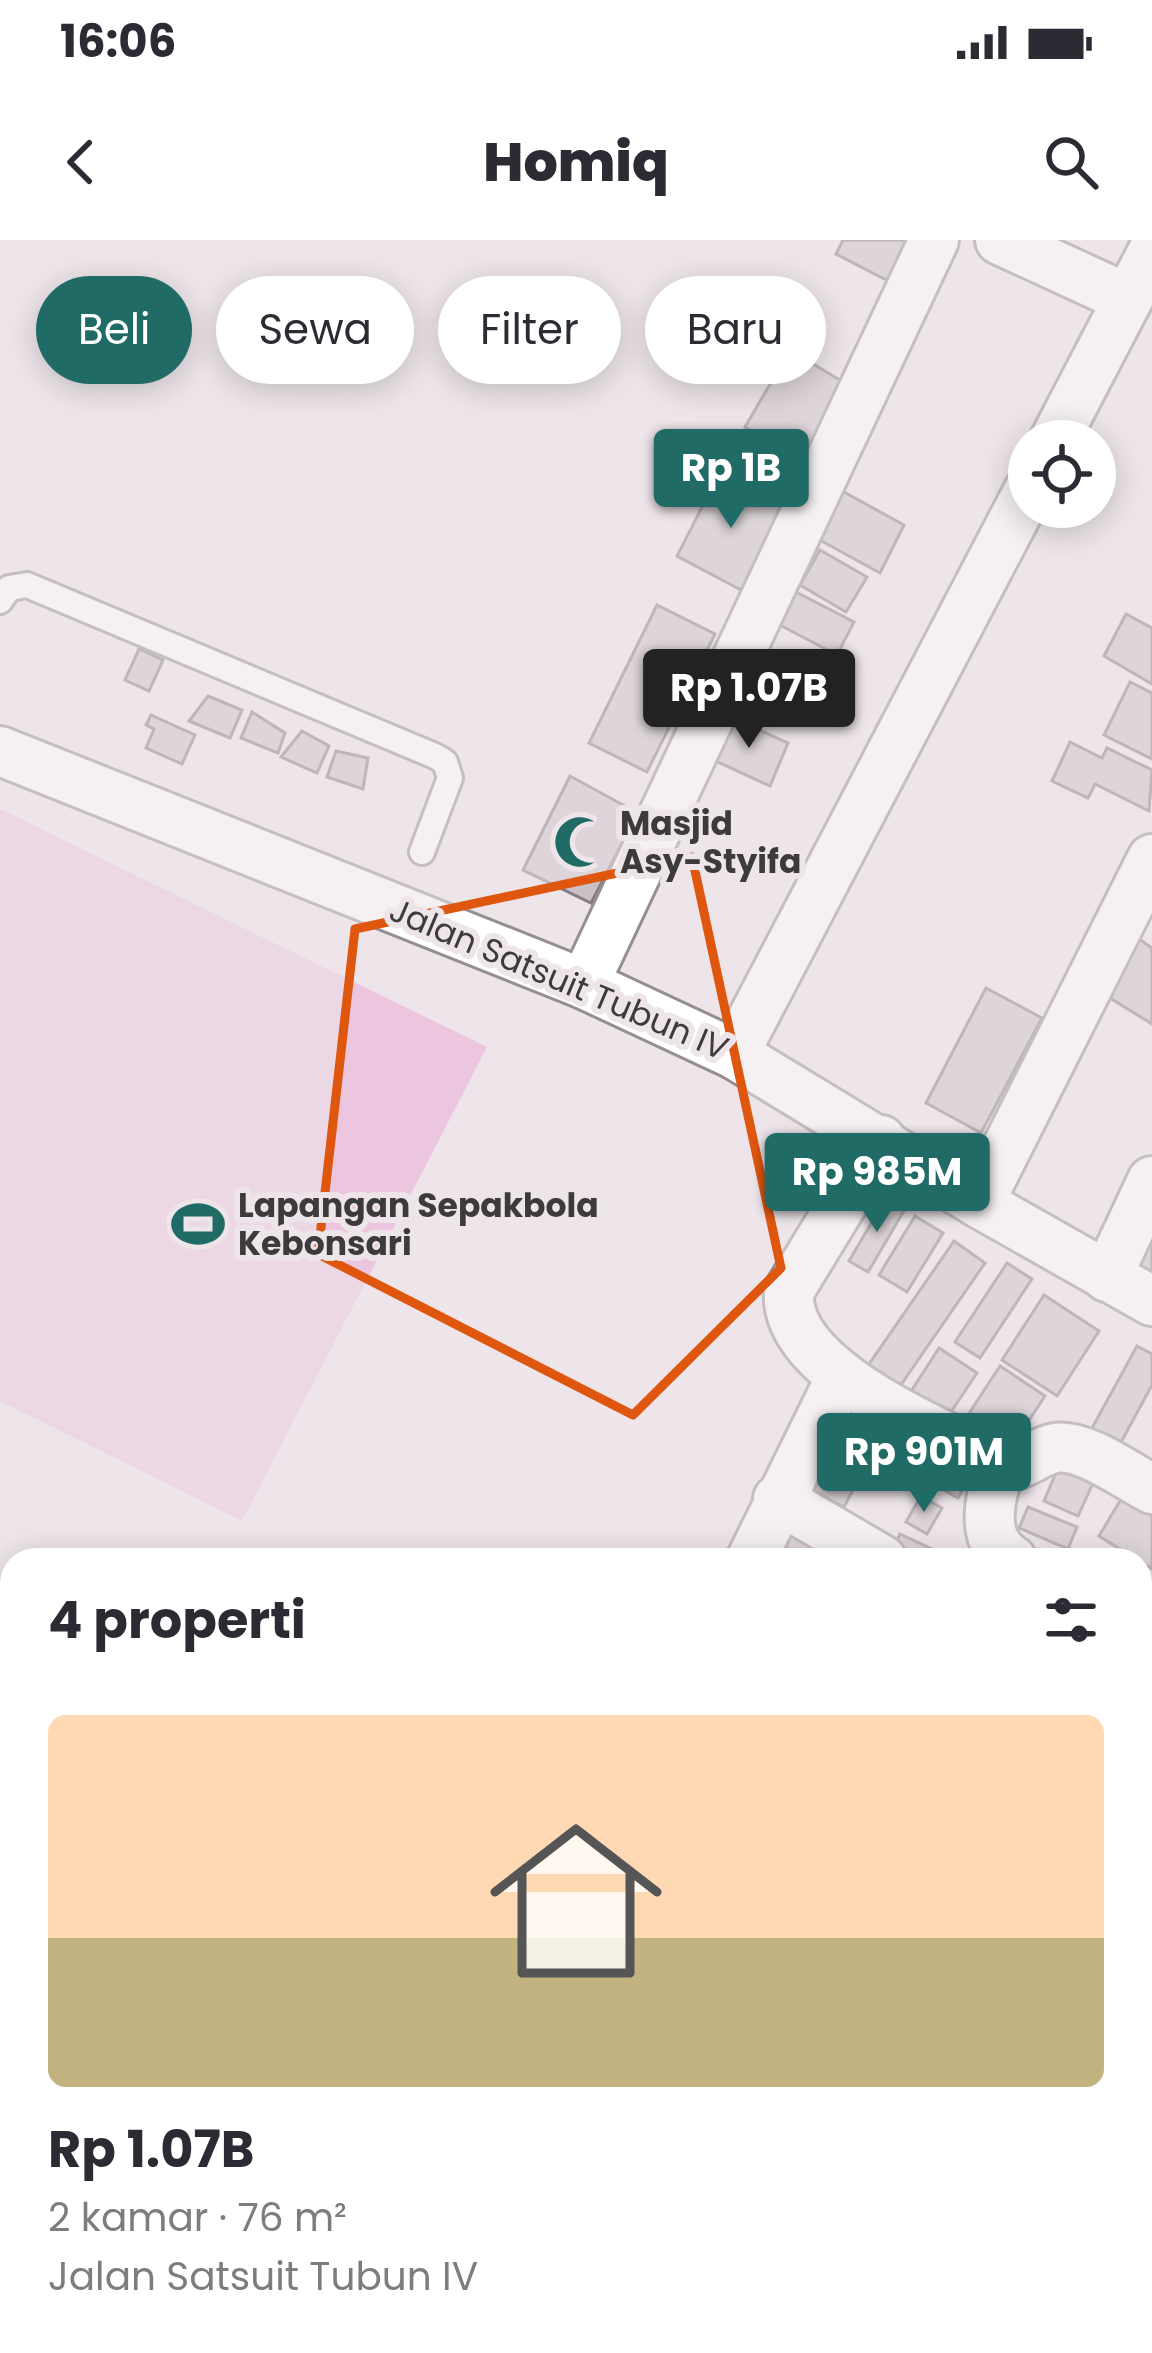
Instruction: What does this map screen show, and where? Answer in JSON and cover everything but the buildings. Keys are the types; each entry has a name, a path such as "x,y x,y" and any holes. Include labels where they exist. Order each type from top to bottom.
{"street":[{"path":"584,984 934,240"},
{"path":"1000,240 1128,299"},
{"path":"1065,420 1152,253"},
{"path":"734,1054 1009,528"},
{"name":"Jalan Satsuit Tubun IV","path":"0,751 584,984 734,1054 979,1203 1152,1300"},
{"path":"979,1203 1152,859"},
{"path":"881,1140 789,1292 798,1334 841,1377 1001,1464 1012,1467 1049,1449 1072,1449 1152,1489"},
{"path":"1107,1277 1152,1181"},
{"path":"756,1548 841,1377"},
{"path":"997,1548 991,1534 992,1497 1001,1464"},
{"path":"778,1498 862,1548"}],"lane":[{"path":"0,601 9,588 27,585 435,756 445,762 451,778 422,852"}],"highlighted area":[{"path":"692,857 781,1268 633,1415 318,1254 355,929"}],"shaded area":[{"name":"Lapangan Sepakbola Kebonsari","path":"0,809 487,1047 242,1521 0,1401"}],"place":[{"name":"Masjid Asy-Styifa","path":"580,842"},
{"name":"Lapangan Sepakbola Kebonsari","path":"198,1224"}]}
